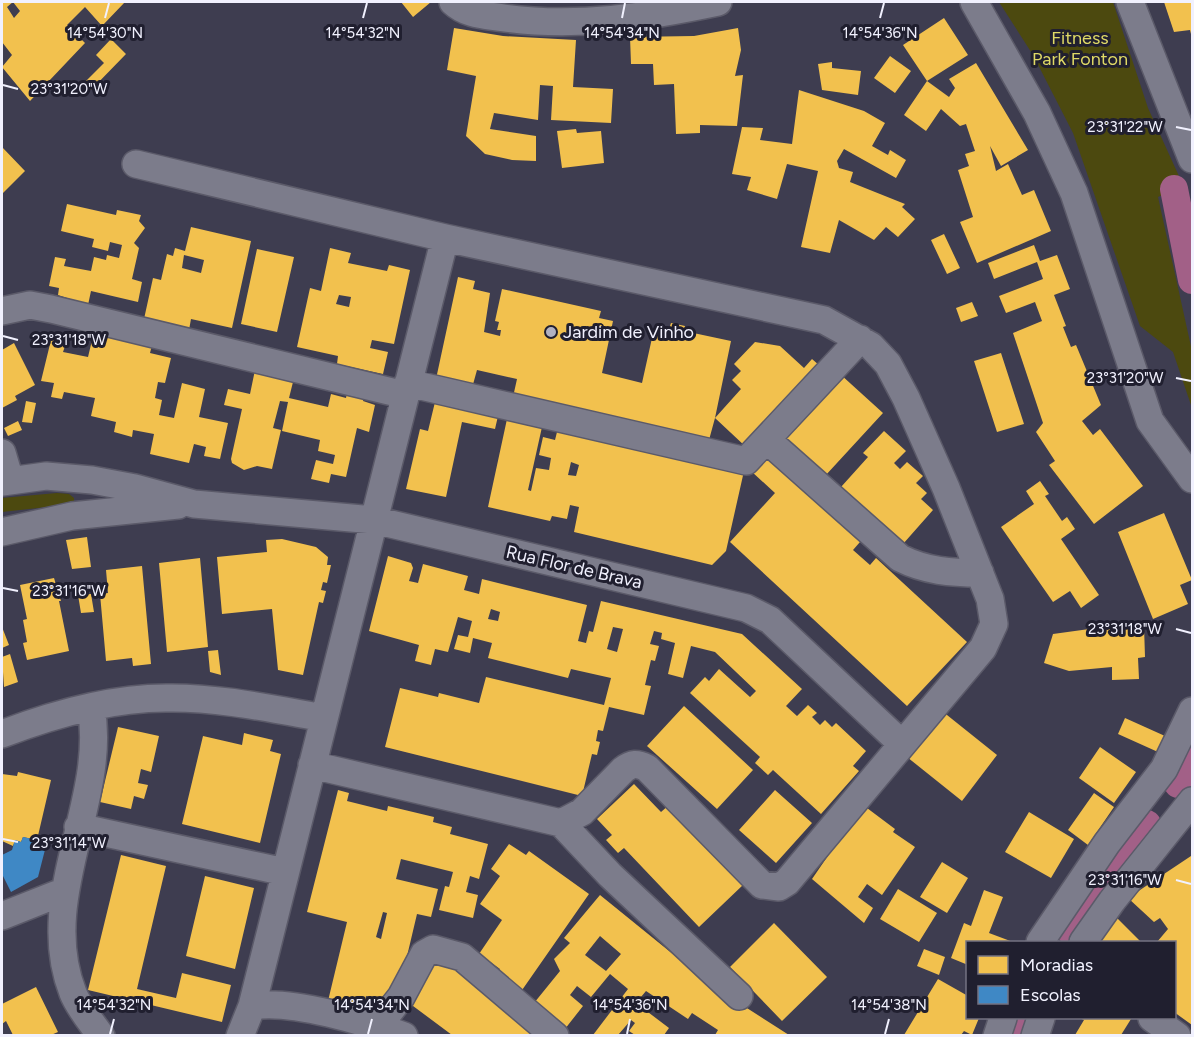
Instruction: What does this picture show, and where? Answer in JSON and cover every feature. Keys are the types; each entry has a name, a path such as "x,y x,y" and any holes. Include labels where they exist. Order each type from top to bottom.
{"street":[{"path":"453,2 470,13 513,19 583,22 653,15 718,2"},
{"path":"974,2 1037,113 1074,193 1150,421 1192,479"},
{"path":"1130,2 1192,159"},
{"path":"136,164 445,238 824,320 871,346 888,364 946,488 980,573 994,612 990,636 787,882 779,887 762,885 647,768 639,764 630,764 582,812 561,823"},
{"path":"248,1027 445,238"},
{"path":"2,311 30,305 51,309 407,389 746,461 860,339"},
{"path":"767,440 900,558 914,565 946,573 980,573"},
{"path":"2,453 6,481 46,476 92,480 135,488 194,504"},
{"path":"2,532 72,516 194,504"},
{"name":"Rua Flor de Brava","path":"194,504 374,520 759,612 902,744"},
{"path":"2,734 37,721 91,707 166,698 208,700 324,718"},
{"path":"91,707 95,746 65,891 63,957 73,995 101,1035"},
{"path":"1041,941 1107,843 1164,769 1192,711"},
{"path":"312,765 561,823 610,875 739,996"},
{"path":"1084,941 1189,812"},
{"path":"78,827 285,872"},
{"path":"2,916 65,891"},
{"path":"378,1026 401,997 424,954 433,949 462,957 555,1035"},
{"path":"248,1027 268,1004 378,1026 404,1035"},
{"path":"997,1035 1002,1019"},
{"path":"1035,1035 1040,1019"},
{"path":"1155,1019 1177,1035"}],"green space":[{"name":"Fitness Park Fonton","path":"999,2 1113,2 1148,108 1183,185 1158,197 1192,351 1192,408 1173,352 1140,326 1073,133 1033,55"},
{"path":"69,494 74,498 74,504 2,512 2,498"}],"building: Moradias":[{"path":"2,2 13,2 125,2 102,26 85,7 67,25 85,43 30,101 2,67 12,55 2,42","holes":["13,2 20,11 14,18 7,7"]},
{"path":"401,2 431,2 413,17"},
{"path":"1164,2 1192,2 1192,38 1190,30 1174,32"},
{"path":"944,18 968,55 927,81 903,45"},
{"path":"454,28 503,36 576,40 573,87 613,89 611,123 551,120 553,86 540,85 538,120 494,113 490,129 536,136 536,161 512,160 485,154 466,136 476,76 447,70"},
{"path":"738,28 741,50 735,76 743,75 737,126 700,125 700,133 676,134 674,84 654,85 653,64 631,64 630,37 694,36"},
{"path":"111,39 126,54 91,90 84,83 104,63 96,55"},
{"path":"890,56 911,71 895,93 874,78"},
{"path":"832,62 832,68 861,71 858,95 822,90 818,64"},
{"path":"976,63 1028,150 1001,166 990,146 996,171 1008,164 1022,195 1034,190 1051,231 977,263 960,222 973,217 958,170 969,166 965,154 975,151 966,124 960,126 941,109 926,131 904,115 927,81 949,97 955,88 949,79"},
{"path":"799,90 864,111 885,123 872,146 888,155 890,150 906,160 896,178 844,149 837,161 839,168 853,172 850,182 905,204 902,207 915,219 898,237 886,227 874,240 839,220 830,253 801,247 818,171 787,164 777,199 747,190 751,177 732,174 742,127 763,128 760,140 792,144"},
{"path":"576,129 577,133 601,131 604,163 562,168 557,131"},
{"path":"2,147 25,171 2,194"},
{"path":"67,204 116,215 117,210 141,215 139,221 145,228 134,243 139,248 132,279 142,282 138,302 91,291 88,305 58,295 59,288 49,286 55,257 66,259 64,266 91,271 94,257 106,260 107,255 119,258 122,245 110,242 108,251 92,247 94,239 61,231"},
{"path":"191,227 251,241 232,328 191,319 189,330 144,319 153,278 161,280 167,254 173,256 175,248 185,251","holes":["184,255 204,260 201,273 182,268"]},
{"path":"944,234 960,268 947,274 931,240"},
{"path":"1034,245 1040,261 1057,255 1070,289 1054,295 1071,347 1076,345 1101,405 1082,421 1093,435 1100,429 1143,486 1094,524 1049,465 1055,461 1036,432 1043,423 1013,333 1042,321 1035,302 1006,313 999,296 1043,279 1037,262 994,279 988,263"},
{"path":"330,248 351,253 348,263 387,271 389,265 410,270 394,344 372,340 370,348 388,352 383,374 337,364 338,356 297,347 310,288 321,291","holes":["339,295 351,297 349,307 336,304"]},
{"path":"257,249 294,257 277,332 241,324"},
{"path":"458,277 475,281 473,289 490,293 484,332 500,336 501,330 497,330 499,322 495,321 502,289 601,311 599,318 613,321 602,373 642,383 654,329 668,332 671,323 685,326 684,331 731,341 709,440 513,397 517,379 477,370 472,388 436,379"},
{"path":"972,302 978,316 961,322 956,308"},
{"path":"94,332 152,345 150,353 171,358 165,383 158,382 155,398 162,400 159,415 174,418 182,383 205,389 199,417 228,423 220,459 204,456 206,447 194,444 189,463 150,454 154,434 133,430 132,437 114,432 116,422 91,416 95,398 64,392 62,399 51,397 54,383 41,381 51,340 66,343 63,352 88,357"},
{"path":"755,342 780,346 804,368 812,359 820,366 746,447 715,418 741,389 732,380 741,371 734,364"},
{"path":"14,343 35,385 15,396 17,400 2,408 2,350"},
{"path":"1001,353 1024,424 997,432 974,361"},
{"path":"255,370 294,378 289,398 328,407 331,394 346,398 348,388 365,392 363,401 375,405 369,432 357,428 346,477 331,474 329,483 311,479 316,460 333,464 335,455 318,451 320,440 282,431 288,402 280,401 273,428 281,430 272,469 257,466 244,470 232,463 242,409 224,405 228,389 250,394"},
{"path":"840,374 883,413 825,476 783,437"},
{"path":"26,401 36,403 32,423 22,422"},
{"path":"435,402 498,416 495,429 462,422 446,497 406,489 420,429 428,431"},
{"path":"507,419 542,427 528,490 531,491 536,468 549,470 551,458 539,455 543,437 555,440 558,428 744,471 726,551 712,565 574,532 579,507 570,505 567,519 552,516 550,521 488,507","holes":["571,462 579,465 576,476 568,475"]},
{"path":"18,421 22,430 8,436 4,428"},
{"path":"884,431 906,451 894,463 900,469 907,462 923,476 916,483 927,493 921,499 933,510 903,544 841,487 868,457 863,453"},
{"path":"766,455 860,542 853,550 870,565 876,558 967,642 907,706 730,542 775,493 751,471"},
{"path":"1040,481 1049,494 1045,496 1062,521 1067,517 1075,529 1061,539 1099,595 1081,608 1070,591 1053,602 1001,527 1034,504 1026,491"},
{"path":"1164,513 1192,580 1180,585 1188,604 1153,619 1118,532"},
{"path":"87,537 91,567 72,569 66,540"},
{"path":"282,539 316,547 328,557 327,565 331,565 327,583 323,582 321,590 326,591 323,603 319,602 303,675 278,670 272,609 222,614 217,557 267,552 266,540"},
{"path":"388,556 411,563 413,568 409,581 418,583 423,564 468,576 464,590 479,594 482,579 587,605 578,641 586,643 589,631 593,632 601,601 742,634 802,689 786,706 797,716 808,705 817,713 812,717 820,725 825,720 832,727 836,723 866,751 853,766 859,771 821,814 773,770 768,775 755,763 760,757 690,693 705,677 709,681 719,669 750,697 756,691 715,652 691,646 683,678 668,674 675,643 661,639 662,633 654,631 650,644 659,646 655,661 651,660 645,685 651,686 644,715 609,707 603,731 598,730 596,741 600,742 597,755 592,754 582,796 385,747 400,688 438,697 439,693 479,703 486,677 604,705 611,678 571,669 568,678 488,658 492,643 473,638 470,653 454,649 458,635 468,637 472,621 458,617 448,652 435,649 431,665 415,661 419,645 369,631","holes":["491,609 500,612 498,621 488,619","613,627 623,629 617,652 607,649"]},
{"path":"200,558 208,647 167,652 159,563"},
{"path":"142,566 151,664 133,666 132,658 106,661 100,594 108,593 106,570"},
{"path":"54,578 61,601 59,601 69,651 27,660 23,643 27,642 23,620 27,619 20,585"},
{"path":"91,594 94,612 81,613 78,595"},
{"path":"1111,626 1144,626 1145,657 1138,658 1139,679 1112,680 1112,667 1069,671 1044,663 1053,634"},
{"path":"2,627 9,645 2,648"},
{"path":"218,650 221,675 210,672 208,651"},
{"path":"10,654 18,682 4,687 2,657"},
{"path":"684,706 753,770 717,809 647,746"},
{"path":"942,711 997,755 962,801 907,757"},
{"path":"1125,718 1165,736 1158,752 1118,734"},
{"path":"118,727 159,736 151,772 141,769 138,783 148,785 144,799 134,796 131,809 100,802"},
{"path":"244,733 273,740 270,751 281,754 260,843 182,824 203,736 242,745"},
{"path":"1100,747 1136,772 1114,803 1079,778"},
{"path":"18,772 51,780 37,840 23,837 21,842 15,840 13,846 2,841 2,774 17,776"},
{"path":"634,784 661,812 669,805 744,884 699,927 624,848 618,853 606,840 612,835 597,819"},
{"path":"338,790 349,793 347,801 387,811 388,806 434,817 433,822 452,827 450,834 488,844 479,879 470,876 466,892 478,895 473,918 439,910 445,886 449,887 453,872 401,859 396,879 438,889 431,917 417,914 399,990 387,1001 366,996 363,1010 328,1001 347,922 307,912","holes":["383,912 387,913 381,939 376,937"]},
{"path":"775,790 812,823 776,863 739,830"},
{"path":"1094,793 1114,807 1088,845 1068,830"},
{"path":"863,805 895,829 893,832 915,847 882,895 867,884 858,897 873,908 864,923 812,879"},
{"path":"1029,812 1074,839 1051,878 1005,852"},
{"path":"509,844 526,855 529,851 589,894 520,993 496,975 500,969 479,954 502,920 480,904 500,876 491,869"},
{"path":"121,855 166,866 137,989 176,998 182,973 231,985 222,1022 88,990"},
{"path":"1191,856 1192,1025 1176,1013 1176,941 1158,941 1168,929 1160,918 1154,922 1128,898"},
{"path":"942,862 968,878 947,913 920,897"},
{"path":"205,876 254,888 235,969 186,956"},
{"path":"898,889 937,913 919,942 880,919"},
{"path":"984,890 1003,897 989,933 1010,941 966,941 966,964 951,958 964,923 971,926"},
{"path":"600,895 711,985 789,1035 715,1035 718,1030 692,1013 688,1019 646,991 636,1003 669,1028 664,1035 635,1035 629,1031 635,1023 631,1020 618,1035 593,1035 628,989 610,974 591,997 577,986 570,995 583,1006 561,1034 530,1008 560,971 554,959 570,943 564,938","holes":["600,936 621,954 606,971 585,955"]},
{"path":"1115,916 1140,941 1094,941"},
{"path":"774,923 827,977 782,1021 730,967"},
{"path":"924,949 945,957 939,975 917,966"},
{"path":"438,957 541,1035 452,1035 405,1000"},
{"path":"938,979 966,995 966,1019 979,1019 972,1035 964,1031 961,1035 904,1035"},
{"path":"36,987 58,1032 51,1035 13,1035 6,1021 2,1024 2,1004"},
{"path":"1082,1019 1131,1019 1121,1035 1075,1035 1084,1020"}],"building: Escolas":[{"path":"23,837 47,842 38,877 11,892 2,874 2,855 12,850 15,840 21,842"}],"waterway":[{"path":"1174,189 1192,280"},
{"path":"1178,784 1192,761"},
{"path":"1066,928 1147,824"},
{"path":"1014,1036 1021,1019"}],"place":[{"name":"Jardim de Vinho","path":"551,332"}]}
